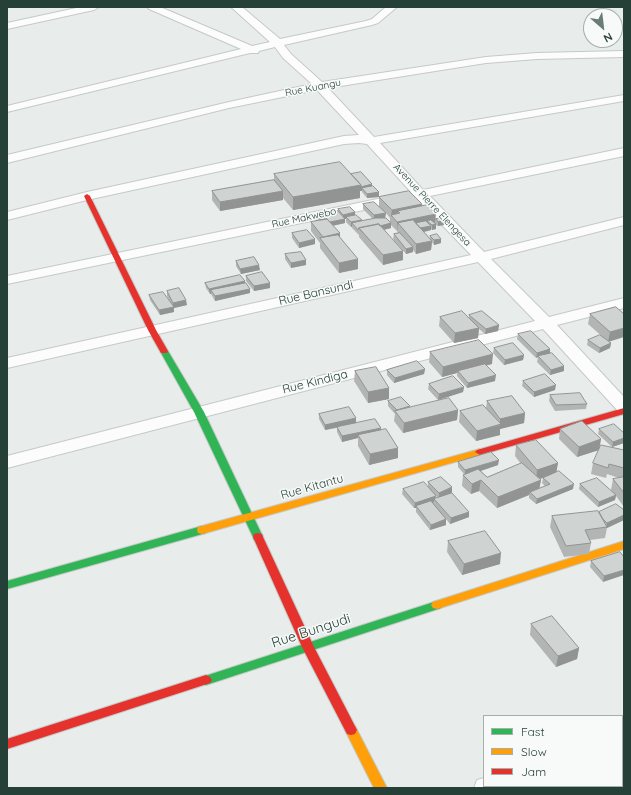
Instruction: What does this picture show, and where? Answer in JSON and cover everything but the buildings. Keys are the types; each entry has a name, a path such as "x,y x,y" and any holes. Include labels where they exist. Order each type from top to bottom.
{"street":[{"path":"7,26 94,7"},
{"path":"152,7 251,51 287,56"},
{"name":"Avenue Pierre Elengesa","path":"236,7 278,43 287,56 320,86 420,194 546,323 624,407"},
{"path":"7,109 251,51 278,43 369,23 375,21 392,7"},
{"name":"Rue Kuangu","path":"7,159 229,105 320,86 486,60 536,56 624,54"},
{"path":"7,216 87,196 329,143 352,139 371,141 624,98"},
{"name":"Rue Makwebo","path":"7,280 624,152"},
{"path":"87,196 118,257 152,330 199,412 308,647 381,788"},
{"name":"Rue Bansundi","path":"7,363 480,257 624,221"},
{"name":"Rue Kindiga","path":"7,462 624,304"},
{"name":"Rue Kitantu","path":"7,585 624,411"},
{"name":"Rue Bungudi","path":"7,744 624,545"}],"traffic: fast":[{"path":"164,351 199,412 258,537"},
{"path":"7,585 202,530"},
{"path":"206,680 437,605"}],"traffic: slow":[{"path":"202,530 480,452"},
{"path":"437,605 624,545"},
{"path":"351,730 381,788"}],"traffic: jam":[{"path":"87,196 152,330 164,351"},
{"path":"480,452 624,411"},
{"path":"258,537 308,647 351,730"},
{"path":"7,744 206,680"}]}
